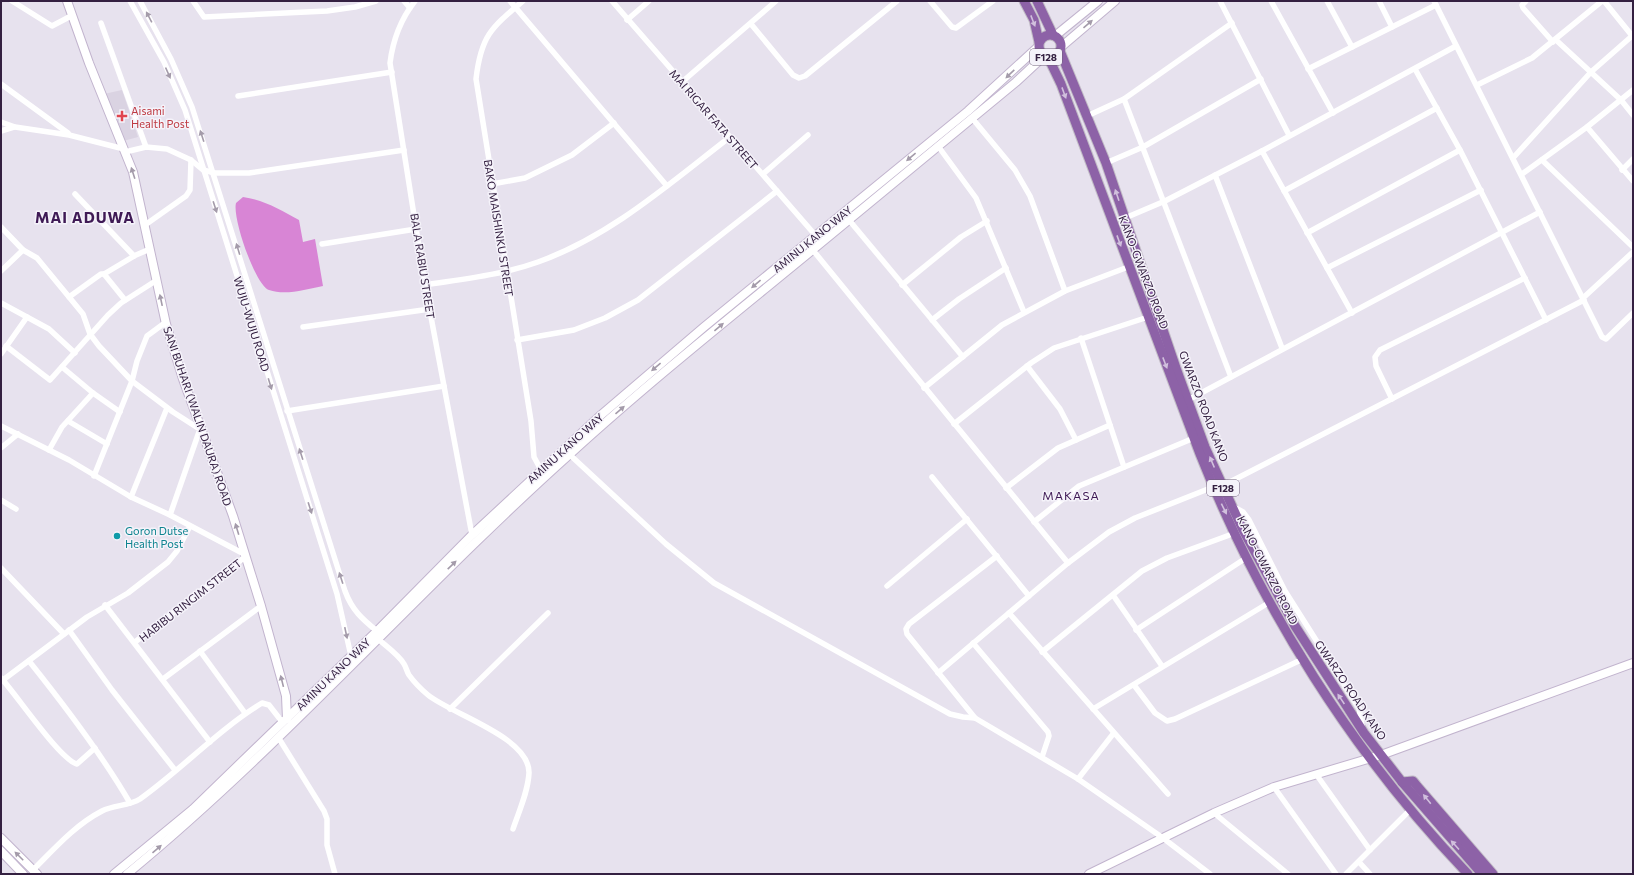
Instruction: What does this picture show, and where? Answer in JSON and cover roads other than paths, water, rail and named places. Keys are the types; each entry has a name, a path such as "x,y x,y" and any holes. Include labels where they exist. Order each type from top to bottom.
{"main road":[{"name":"SANI BUHARI (WALIN DAURA) ROAD","path":"67,1 71,16 134,172 166,322 183,380 262,606 286,696 285,721"},
{"name":"F128","path":"1024,1 1034,20 1039,44 1046,56 1055,56 1060,49 1060,41 1054,35 1037,1"},
{"path":"1054,35 1098,1"},
{"path":"1060,49 1115,1"},
{"name":"F128","path":"1039,44 1045,36 1054,35"},
{"name":"AMINU KANO WAY","path":"794,259 812,249 849,220 1039,44"},
{"name":"GWARZO ROAD KANO","path":"1060,49 1106,163 1217,486 1231,505 1295,626 1364,733 1402,782 1488,873"},
{"name":"AMINU KANO WAY","path":"127,874 178,830 278,737 378,635 472,535 541,470 581,439 665,360 794,259 816,236 938,146 1046,56"},
{"name":"KANO-GWARZO ROAD","path":"1046,56 1061,84 1128,268 1194,438 1217,486 1246,558 1303,659 1369,758 1410,810 1468,874"},
{"name":"AMINU KANO WAY","path":"114,874 192,809 351,656 378,635 569,454 581,439"},
{"path":"1089,874 1214,813 1274,787 1381,755 1633,663"},
{"path":"1,838 35,872"},
{"path":"1,851 23,874"}],"street":[{"path":"12,1 52,26 71,16"},
{"name":"WUJU-WUJU ROAD","path":"130,1 164,62 185,110 337,594 351,656"},
{"name":"WUJU-WUJU ROAD","path":"140,1 171,59 192,107 214,173 287,411 350,604 359,617 404,663 409,675 428,695 450,709 478,721 500,736 524,758 529,771 527,785 513,829"},
{"path":"193,1 204,17 326,11 355,7 376,1"},
{"path":"404,1 410,8"},
{"name":"BALA RABIU STREET","path":"415,1 393,40 390,63 425,285 472,535"},
{"path":"510,1 667,186"},
{"name":"BAKO MAISHINKU STREET","path":"523,1 491,29 478,55 476,79 505,271 531,421 534,457 541,470"},
{"name":"MAI RIGAR FATA STREET","path":"612,1 816,236"},
{"path":"627,20 649,1"},
{"path":"682,82 776,1"},
{"path":"751,24 793,75 799,78 804,76 897,1"},
{"path":"930,1 952,27 956,28 993,1"},
{"path":"1220,1 1289,135"},
{"path":"1271,1 1333,113"},
{"path":"1327,1 1352,47"},
{"path":"1379,1 1392,27"},
{"path":"1526,1 1522,5 1523,8 1554,41 1621,100 1633,115"},
{"path":"1477,85 1532,58 1603,1 1633,37 1591,72 1513,158"},
{"path":"1308,69 1392,27 1435,3 1604,338 1611,334 1633,313"},
{"path":"101,23 146,147"},
{"path":"1087,116 1124,99 1232,23"},
{"path":"1125,218 1165,201 1262,151 1289,135 1333,113 1456,46"},
{"path":"1415,69 1481,190 1546,320"},
{"path":"238,96 392,72"},
{"path":"1106,163 1143,147 1261,80"},
{"path":"1,84 69,135"},
{"path":"1522,174 1587,127 1633,90"},
{"path":"1124,99 1165,201 1231,377"},
{"path":"1284,191 1437,108"},
{"path":"972,118 1015,170 1030,196 1065,291"},
{"path":"1,122 15,127 69,135 125,151 146,147 167,149 191,160 203,170 214,173 249,173 404,150"},
{"path":"492,184 525,178 572,155 614,123"},
{"path":"1,131 15,127"},
{"path":"1587,127 1622,170 1633,181"},
{"path":"762,174 808,136"},
{"path":"425,285 505,271 538,262 579,243 622,219 730,137"},
{"path":"938,146 976,198 987,221 1024,312"},
{"path":"1307,232 1460,150"},
{"path":"1262,151 1352,313"},
{"path":"145,225 186,196 190,190 191,160"},
{"path":"1542,160 1633,247"},
{"path":"1622,170 1633,160"},
{"path":"1215,175 1282,348"},
{"path":"1327,268 1481,190"},
{"path":"517,340 574,330 605,318 638,300 777,191"},
{"path":"75,194 134,256"},
{"path":"1188,400 1282,348 1352,313 1540,212"},
{"path":"849,220 963,357"},
{"path":"902,285 961,237 987,221"},
{"path":"1,227 23,250 37,258 83,314 90,334 132,381 167,408 201,430 170,515"},
{"path":"322,244 416,229"},
{"path":"69,297 101,274 104,274 134,256 150,249"},
{"path":"812,249 1068,563"},
{"path":"1,271 23,250"},
{"path":"938,673 1068,563 1109,532 1128,522 1217,486 1546,320 1584,299 1633,252"},
{"path":"932,320 959,299 1006,268"},
{"path":"924,388 1002,325 1024,312 1065,291 1128,268"},
{"path":"104,274 125,300"},
{"path":"1392,399 1376,366 1375,357 1380,350 1525,278"},
{"path":"6,346 49,380 108,315 125,300 157,280"},
{"path":"1,304 49,330 75,353"},
{"path":"303,327 430,309"},
{"path":"1,354 27,317"},
{"path":"954,424 1027,366 1054,348 1148,317"},
{"path":"94,476 132,381 136,361 147,336 166,322"},
{"path":"1081,338 1124,467"},
{"path":"1027,366 1060,409 1076,440"},
{"path":"62,367 93,393 120,412"},
{"path":"287,411 444,386"},
{"path":"49,450 62,427 93,393"},
{"path":"131,497 167,408"},
{"path":"68,421 107,444"},
{"path":"1006,488 1058,448 1110,425"},
{"path":"1,426 49,450 131,497 170,515 245,555"},
{"path":"1,448 18,434"},
{"path":"1034,522 1079,486 1194,438"},
{"path":"569,454 666,544 714,583 950,714 963,718 975,718"},
{"path":"932,477 1029,596"},
{"path":"1,500 16,509"},
{"path":"887,586 967,519"},
{"path":"94,748 77,764 72,763 52,742 2,679 105,605 128,593 168,562 177,552 190,526"},
{"path":"1042,652 1142,571 1154,564 1235,533"},
{"name":"HABIBU RINGIM STREET","path":"135,642 245,555"},
{"path":"997,556 909,624 906,629 907,634 975,718 1078,779 1163,838 1210,874"},
{"path":"1136,630 1246,558"},
{"path":"1,568 64,634"},
{"path":"1113,596 1162,666"},
{"path":"1093,709 1270,602"},
{"path":"105,605 135,642 210,742"},
{"path":"163,679 262,606"},
{"path":"450,709 548,613"},
{"path":"1009,613 1113,734 1168,794"},
{"path":"69,630 112,690 175,770"},
{"path":"973,643 1048,732 1049,736 1042,757"},
{"path":"200,651 246,714"},
{"path":"1134,685 1155,713 1167,721 1175,719 1303,659"},
{"path":"29,661 60,699 115,777 130,803"},
{"path":"35,872 64,838 85,821 110,808 138,800 210,742 262,703 269,705 285,721"},
{"path":"1078,779 1113,734"},
{"path":"278,737 324,811 327,819 327,845 335,874"},
{"path":"1316,774 1370,850"},
{"path":"1274,787 1336,874"},
{"path":"1346,874 1410,810"},
{"path":"1214,813 1288,874"},
{"path":"1359,862 1370,874"}],"place":[{"name":"Aisami Health Post","path":"122,116"},
{"name":"Goron Dutse Health Post","path":"117,536"}],"district":[{"name":"MAI ADUWA","path":"85,217"},
{"name":"MAKASA","path":"1071,495"}]}
